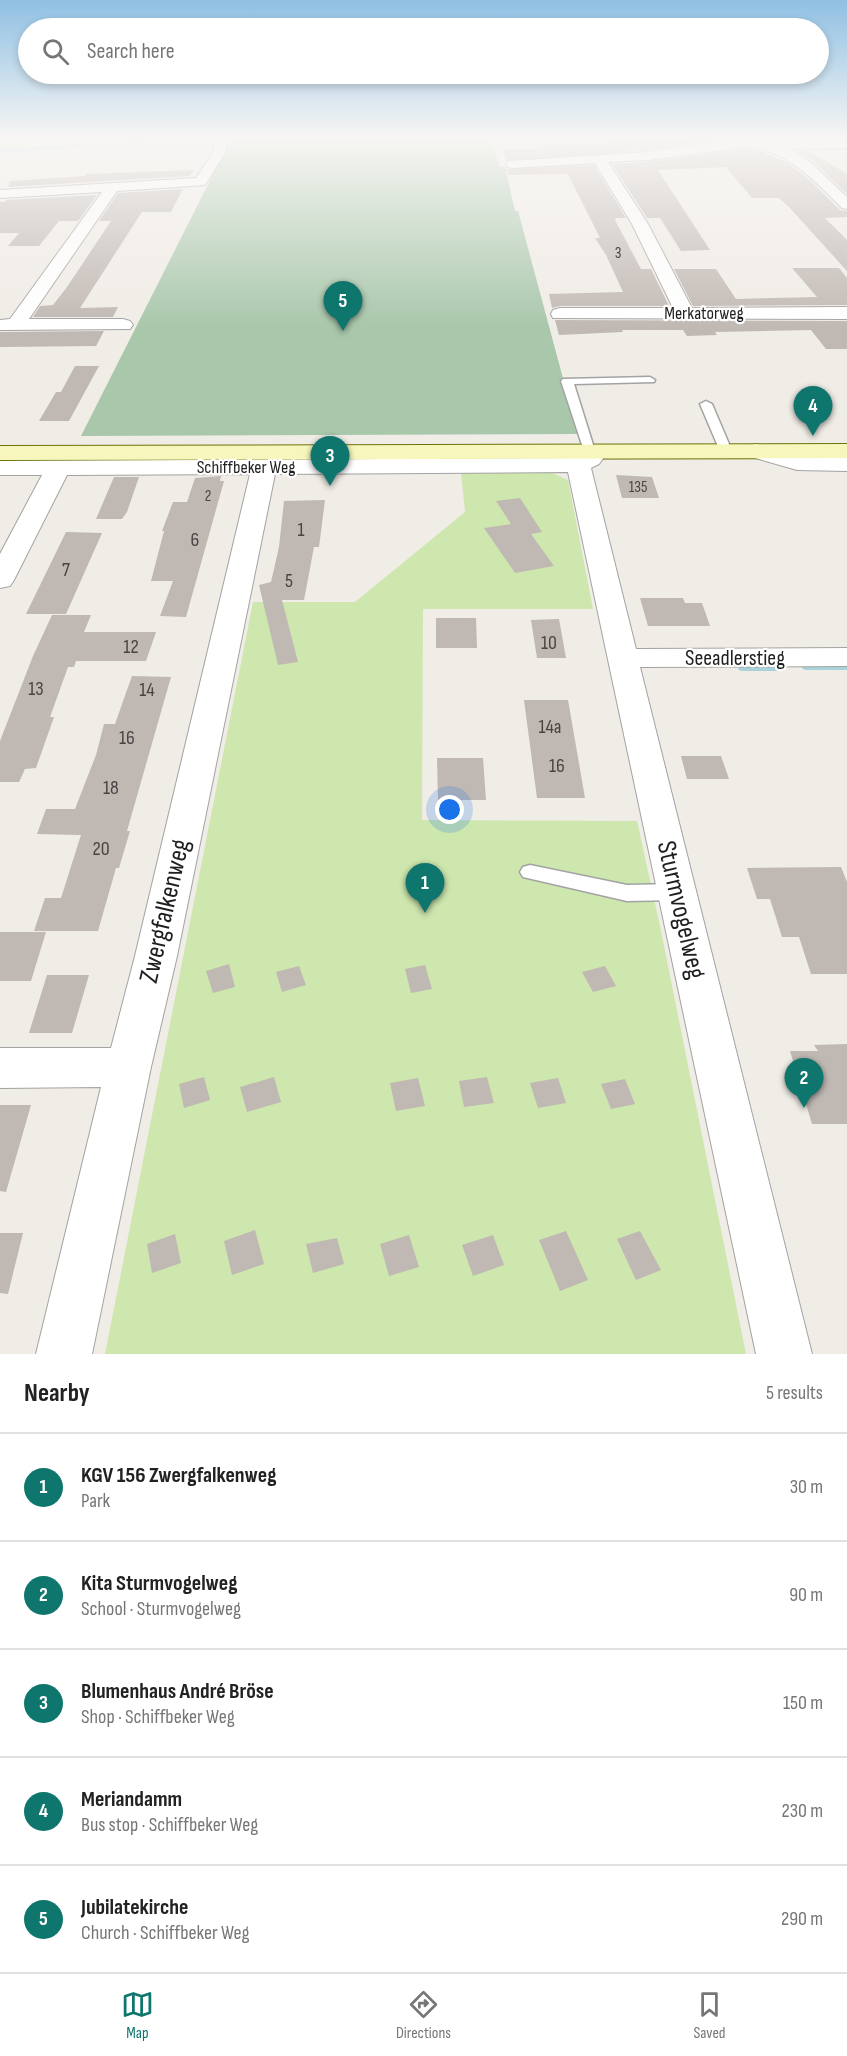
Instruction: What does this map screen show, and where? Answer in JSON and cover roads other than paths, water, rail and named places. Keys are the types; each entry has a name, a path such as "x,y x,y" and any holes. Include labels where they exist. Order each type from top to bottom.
{"main road":[{"name":"Schiffbeker Weg","path":"0,453 584,458 726,451 847,451"}],"street":[{"path":"8,325 102,201"},
{"path":"625,201 685,314"},
{"name":"Merkatorweg","path":"560,314 847,313"},
{"path":"8,325 123,325"},
{"name":"Schiffbeker Weg","path":"756,451 797,463 847,464"},
{"name":"Schiffbeker Weg","path":"0,468 264,467 584,458"},
{"name":"Sturmvogelweg","path":"584,458 623,658 784,1354"},
{"name":"Zwergfalkenweg","path":"64,1354 128,1067 156,956 264,467"},
{"path":"0,580 58,468"},
{"name":"Seeadlerstieg","path":"623,658 847,657"},
{"path":"0,1068 128,1067"}],"lane":[{"path":"584,458 567,381 650,380"},
{"path":"706,404 726,451"},
{"path":"530,872 627,893 677,892"}],"waterway":[{"path":"806,666 847,666"},
{"path":"742,667 780,667"}],"place":[{"name":"Jubilatekirche","path":"343,331"},
{"name":"Meriandamm","path":"813,436"},
{"name":"Blumenhaus André Bröse","path":"330,486"},
{"name":"KGV 156 Zwergfalkenweg","path":"425,913"},
{"name":"Kita Sturmvogelweg","path":"804,1108"}]}
